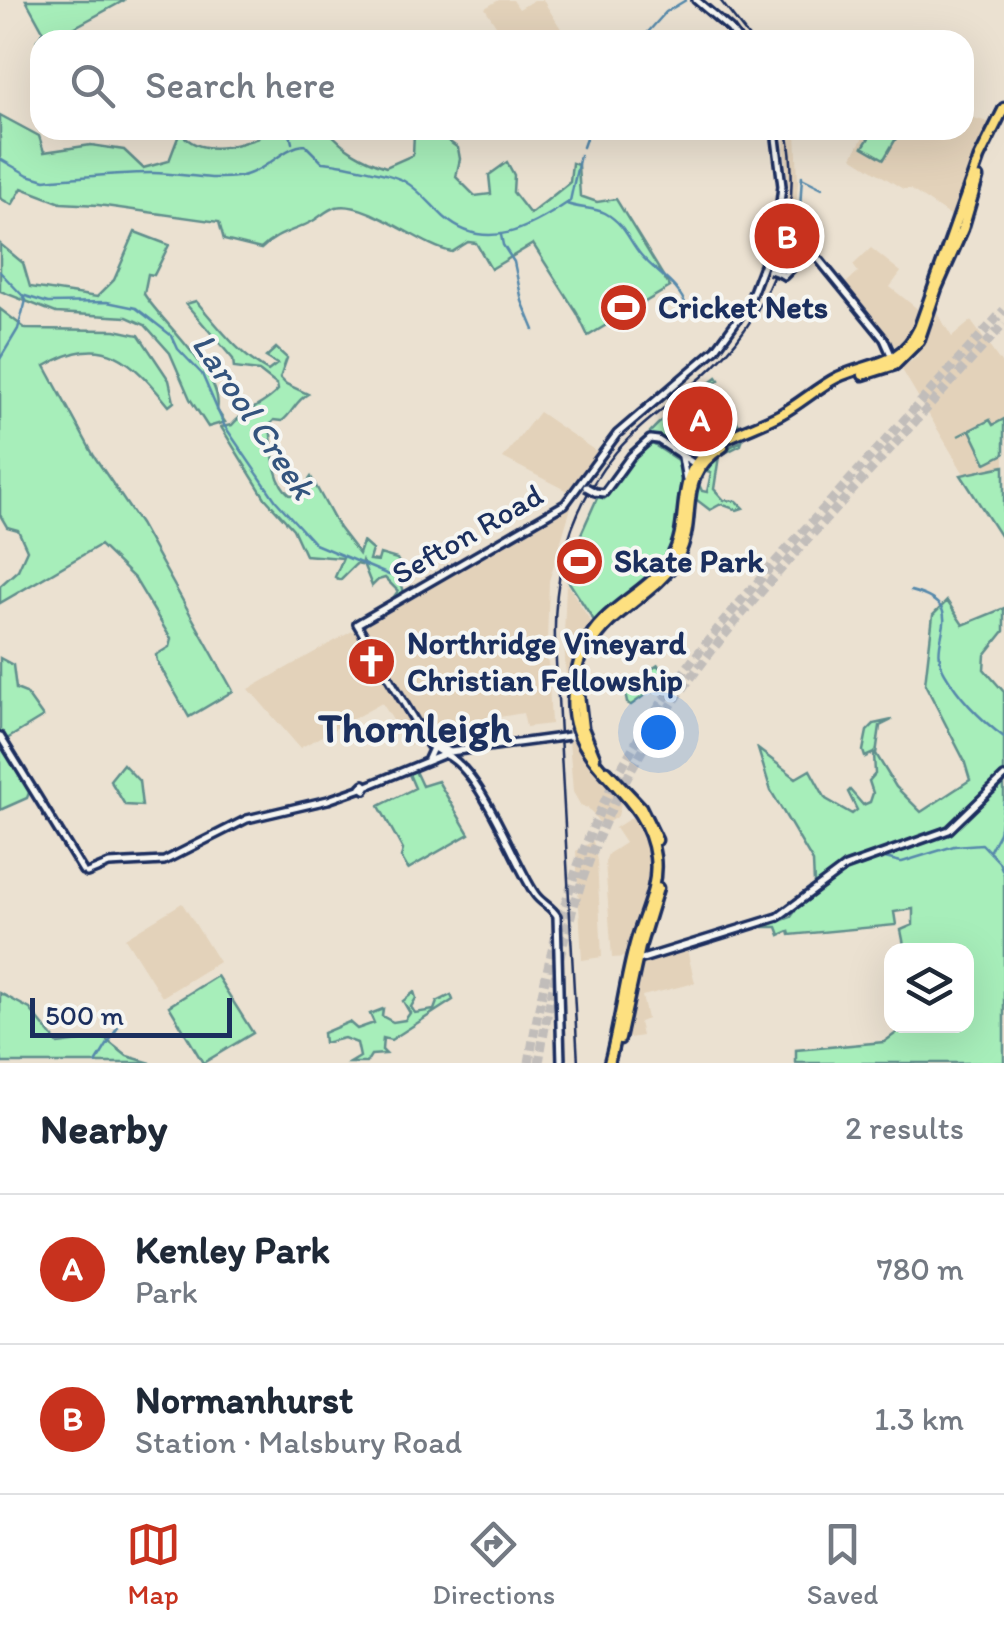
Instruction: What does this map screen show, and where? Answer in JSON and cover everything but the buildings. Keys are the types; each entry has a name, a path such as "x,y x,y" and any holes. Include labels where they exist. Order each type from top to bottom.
{"highway":[{"path":"894,362 919,328 979,158 1004,108"},
{"path":"612,1063 654,883 654,846 638,812 595,764 577,734 574,700 584,649 602,620 669,560 679,539 686,481 716,445 781,414 838,377 894,362 922,335 963,229 984,160 1004,121"},
{"path":"577,734 589,649 607,623 659,580 679,556 686,535 688,496 698,465"}],"main road":[{"path":"696,0 731,30"},
{"name":"Sefton Road","path":"363,633 357,624 565,504 583,485 616,434 716,349 767,269 779,223 782,186 776,140"},
{"path":"767,269 783,275 791,269 801,240 884,339 894,362"},
{"path":"583,485 604,492 646,440 654,438 698,465"},
{"path":"681,454 686,464 686,481"},
{"name":"Sefton Road","path":"363,633 370,616"},
{"path":"363,633 428,740 462,762 535,893 558,919 562,1063"},
{"path":"0,736 85,872 109,864 169,859 247,819 341,796 449,755 577,734"},
{"path":"426,762 436,748"},
{"path":"634,961 778,918 845,867 949,830 1004,776"}],"shaded area":[{"path":"499,0 513,0 519,9 534,0 543,0 562,30 499,30 485,8"},
{"path":"974,118 991,123 977,152 956,220 852,157 861,140 974,140"},
{"path":"784,140 796,140 795,213 780,271 774,268 789,188"},
{"path":"871,248 901,272 890,287 920,311 904,345 900,342 895,346 845,284 858,272 853,265"},
{"path":"934,308 952,337 971,321 1004,367 1004,541 901,368 917,357"},
{"path":"539,412 597,452 569,492 503,458"},
{"path":"573,501 549,581 551,724 526,727 523,713 500,717 500,729 474,733 467,722 409,745 382,703 300,748 249,689 436,584"},
{"path":"566,582 593,625 578,654 568,719 564,637"},
{"path":"569,740 576,740 591,768 622,799 618,816 602,826 573,792"},
{"path":"634,816 648,844 650,887 628,957 612,958 605,862 608,854 625,843 615,828"},
{"path":"593,841 602,957 582,960 576,851"},
{"path":"182,903 219,962 162,997 125,938"},
{"path":"687,950 695,983 642,996 647,1019 639,1022 642,1036 623,1039 640,964"}],"green space":[{"path":"26,0 125,0 70,30 42,30"},
{"path":"0,115 30,131 30,140 40,140 44,152 91,145 124,150 143,168 169,161 177,140 217,148 251,140 337,140 354,153 386,167 413,155 414,140 447,140 458,148 456,177 475,196 491,194 489,175 507,162 514,175 513,192 530,214 570,182 572,163 578,165 580,196 597,202 616,199 670,287 588,336 533,244 491,269 476,243 468,242 452,252 349,207 333,208 261,249 224,240 219,222 61,203 22,188 12,205 0,198"},
{"path":"868,140 895,140 884,159 863,147"},
{"path":"135,232 169,245 154,275 148,274 144,294 202,366 212,382 217,410 225,422 208,427 190,399 170,353 145,325 127,317 56,313 0,291 0,244 23,263 30,287 97,297 114,280"},
{"path":"196,301 238,348 268,371 277,364 266,357 276,348 287,358 280,378 308,394 282,421 274,420 270,425 279,481 290,495 299,494 311,477 339,528 359,554 363,542 372,550 369,560 378,561 380,554 397,559 406,576 404,593 393,598 398,591 385,578 372,586 362,561 340,580 335,577 343,558 305,555 293,529 265,498 221,427 232,425 267,400 278,390 277,385 259,371 234,368 233,359 186,304"},
{"path":"0,309 26,329 115,330 139,335 169,380 174,402 169,406 129,364 101,351 84,351 45,366 94,456 140,524 233,691 189,717 157,661 156,655 169,647 171,639 135,579 100,545 0,603 0,586 18,570 27,550 18,530 7,527 0,515"},
{"path":"717,377 715,383 740,427 710,442 693,457 651,435 658,424"},
{"path":"1004,419 1004,454 986,463 970,430 990,420 993,425"},
{"path":"742,441 719,456 714,489 724,500 736,501 743,508 737,510 721,504 710,510 697,500 692,501 697,480 702,491 707,492 711,473 702,471 706,466 720,453"},
{"path":"651,443 682,463 676,534 657,567 595,622 567,579 577,543 598,496 604,499"},
{"path":"1004,466 1004,542 961,475"},
{"path":"947,601 963,625 1004,608 1004,631 985,655 984,669 1004,692 1004,1063 796,1063 796,1050 884,1042 896,1033 974,1033 974,943 904,943 901,930 913,925 913,909 894,912 896,925 790,935 789,931 780,935 777,927 763,927 791,917 814,884 813,862 771,791 758,749 796,778 810,770 826,799 852,814 857,810 850,790 863,805 870,802 873,793 869,781 875,774 874,753 865,757 863,751 867,731 874,724 892,720 880,726 876,754 896,787 921,812 970,780 964,760 925,684 933,615"},
{"path":"0,658 13,665 16,689 26,693 43,717 7,739 0,731"},
{"path":"658,665 662,673 657,691 652,690 631,705 627,703 623,682 640,676 645,681 647,672"},
{"path":"0,739 30,790 27,798 0,810"},
{"path":"123,764 139,781 142,806 125,805 110,780"},
{"path":"415,771 422,786 438,781 469,834 408,869 401,857 403,850 379,806 415,788 409,774"},
{"path":"217,976 253,1033 203,1063 169,1006"},
{"path":"414,992 416,998 411,1007 415,1013 434,1010 437,1002 451,995 453,1000 391,1040 383,1038 382,1050 386,1054 371,1055 366,1063 350,1063 360,1057 357,1043 344,1038 324,1043 323,1033 349,1022 357,1029 374,1023 370,1014 383,1009 382,1016 393,1022 405,1020 410,1013 403,1001"},
{"path":"0,993 30,1009 58,1044 104,1038 127,1056 151,1063 0,1063"}],"waterway":[{"path":"650,30 666,12 686,0"},
{"path":"583,147 585,140"},
{"path":"0,159 45,180 153,173 226,178 247,175 305,145 322,162 404,181 460,228 492,235 525,227 570,201 580,155"},
{"path":"799,226 802,176"},
{"path":"802,178 822,188"},
{"path":"567,204 612,217 641,255 679,292 687,308"},
{"path":"501,235 514,262 522,301 534,330"},
{"name":"Larool Creek","path":"0,272 22,295 48,303 107,302 136,308 172,336 178,349 202,374 224,425 276,501 315,544 389,575 413,575"},
{"path":"23,296 24,308"},
{"path":"0,359 18,329 23,310"},
{"path":"911,591 940,606 944,615 940,660 945,673 971,708 1004,737"},
{"path":"990,850 999,833 1004,802"},
{"path":"902,862 954,846 982,844 999,862 1004,874"},
{"path":"881,857 901,862"},
{"path":"96,1063 118,1027"},
{"path":"0,1049 2,1063"}],"tunnel":[{"path":"529,1063 551,954 572,884 598,815 634,745 732,611 1004,310"},
{"path":"539,1063 560,956 592,853 622,787 664,716 738,619 1004,324"}],"railway":[{"path":"720,0 743,30"},
{"path":"578,1063 555,643 561,566 576,518 600,473 636,432 727,352 765,296 778,265 791,199 788,140"}],"place":[{"name":"Normanhurst","path":"787,236"},
{"name":"Cricket Nets","path":"623,307"},
{"name":"Kenley Park","path":"700,419"},
{"name":"Skate Park","path":"579,561"},
{"name":"Northridge Vineyard Christian Fellowship","path":"372,661"}],"district":[{"name":"Thornleigh","path":"415,727"}]}
